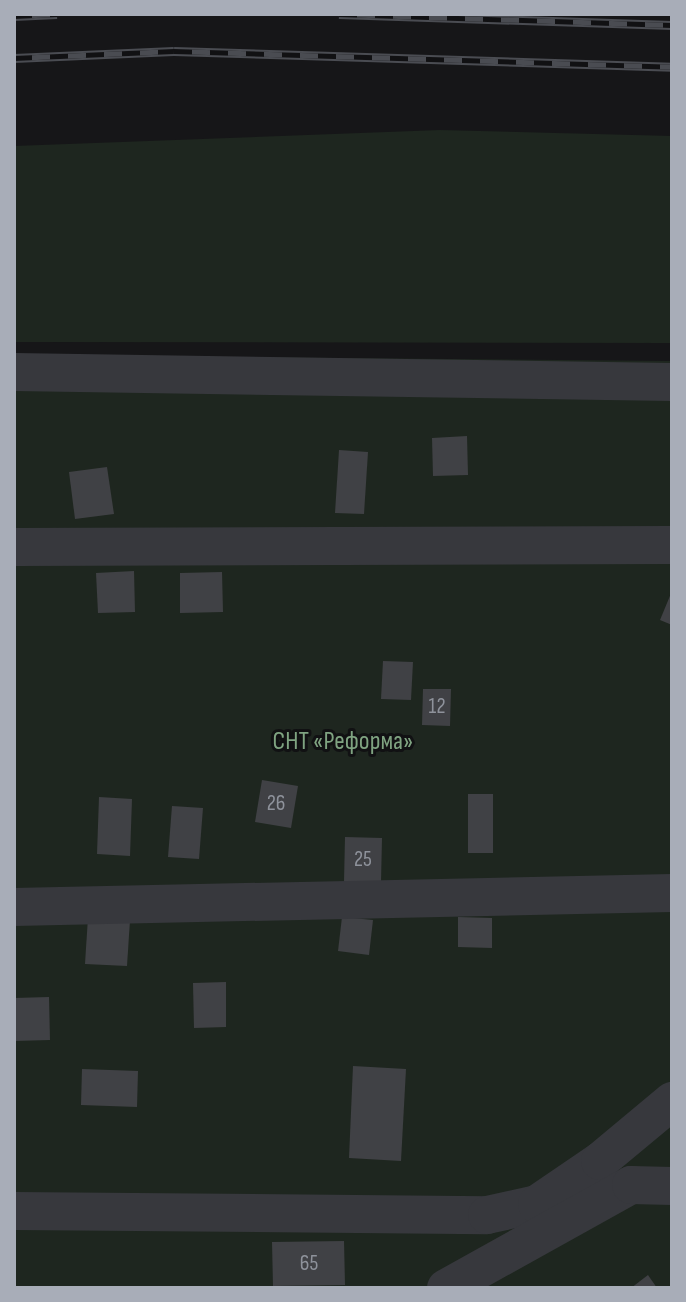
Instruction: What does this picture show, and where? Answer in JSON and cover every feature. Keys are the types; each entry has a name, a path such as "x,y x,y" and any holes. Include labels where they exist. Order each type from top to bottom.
{"street":[{"path":"14,372 672,382"},
{"path":"14,547 672,545"},
{"path":"14,907 672,893"},
{"path":"14,1211 487,1215 537,1204 600,1161 672,1101"},
{"path":"446,1288 631,1185 672,1186"}],"green space":[{"path":"440,130 672,136 672,343 14,342 14,146"},
{"name":"СНТ «Реформа»","path":"14,355 672,361 672,1288 14,1288"}],"building":[{"path":"467,436 468,475 433,476 432,438"},
{"path":"339,450 368,452 364,514 335,513"},
{"path":"107,467 114,514 75,519 69,472"},
{"path":"134,571 135,612 98,613 96,573"},
{"path":"222,572 223,612 180,613 180,573"},
{"path":"672,591 672,625 660,620"},
{"path":"383,661 413,662 411,700 381,699"},
{"path":"423,689 451,689 450,726 422,725"},
{"path":"262,780 298,786 291,828 255,822"},
{"path":"468,794 493,794 493,853 468,853"},
{"path":"99,797 132,799 130,856 97,854"},
{"path":"172,806 203,808 199,859 168,857"},
{"path":"345,837 382,838 381,882 344,882"},
{"path":"88,917 130,920 127,966 85,964"},
{"path":"342,917 373,920 369,955 338,951"},
{"path":"458,917 492,918 492,948 458,947"},
{"path":"226,982 226,1027 194,1028 193,983"},
{"path":"49,997 50,1040 14,1041 14,998"},
{"path":"353,1066 406,1069 401,1161 349,1158"},
{"path":"82,1069 138,1071 137,1107 81,1105"},
{"path":"344,1241 345,1285 273,1286 272,1242"},
{"path":"648,1275 657,1288 631,1288"}],"railway":[{"path":"14,16 57,14"},
{"path":"339,14 672,25"},
{"path":"14,58 174,51 672,67"}]}
